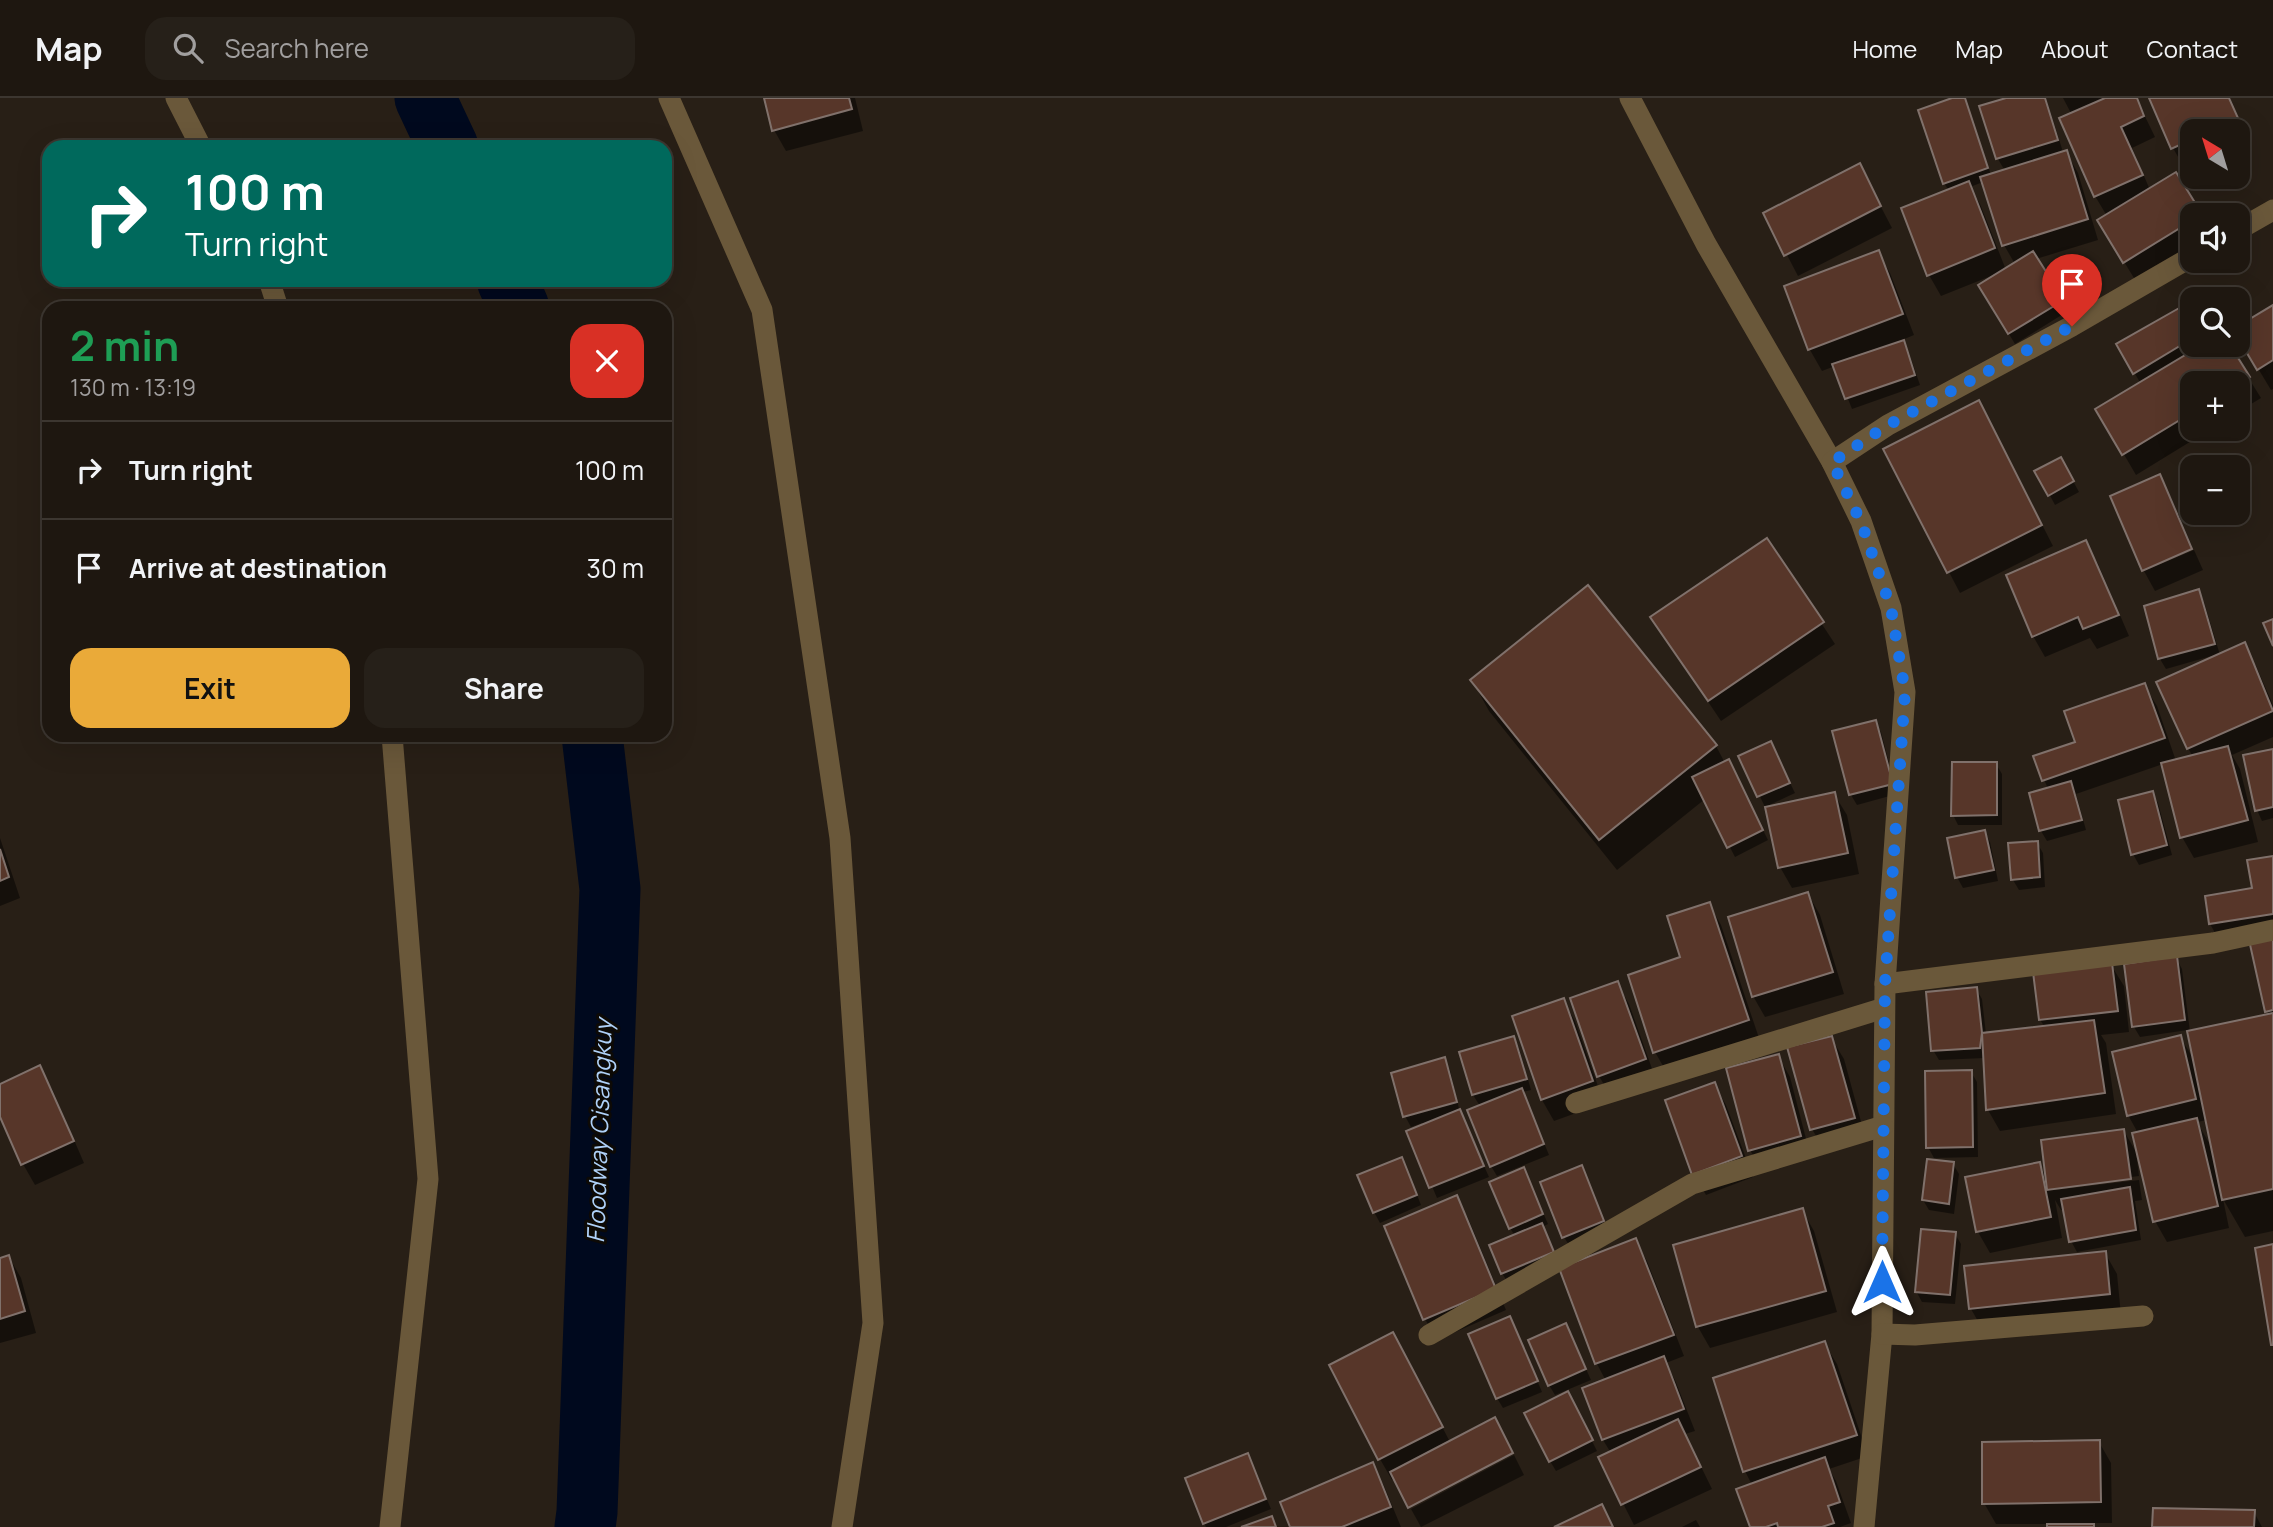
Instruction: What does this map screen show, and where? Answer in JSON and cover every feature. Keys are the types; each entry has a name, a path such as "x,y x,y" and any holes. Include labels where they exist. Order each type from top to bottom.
{"street":[{"path":"176,98 197,140"},
{"path":"669,98 762,310 840,838 873,1323 842,1527"},
{"path":"1629,98 1706,244 1832,462 1861,522 1891,608 1905,692 1884,1008 1882,1334 1864,1527"},
{"path":"2250,223 2273,210"},
{"path":"1832,462 1888,425 2072,326 2180,264"},
{"path":"390,1527 428,1179 393,742"},
{"path":"1885,984 2213,943 2273,930"},
{"path":"1576,1102 1884,1008"},
{"path":"1429,1335 1692,1184 1883,1126"},
{"path":"1882,1334 1915,1335 2143,1316"}],"building":[{"path":"764,98 849,98 852,109 772,131"},
{"path":"1952,98 1965,98 1988,168 1943,184 1918,110"},
{"path":"2006,98 2045,98 2058,140 1996,159 1979,106"},
{"path":"2105,98 2137,98 2144,116 2121,127 2143,175 2094,197 2059,118"},
{"path":"2149,98 2229,98 2238,118 2180,119 2180,145 2171,149"},
{"path":"2067,150 2088,219 2002,246 1980,177"},
{"path":"1860,163 1881,206 1784,256 1763,213"},
{"path":"2176,172 2180,178 2180,189 2187,189 2195,203 2180,203 2180,228 2123,263 2097,220"},
{"path":"1969,181 1995,248 1927,276 1901,208"},
{"path":"1879,250 1903,314 1808,350 1784,286"},
{"path":"2033,251 2064,300 2008,334 1978,285"},
{"path":"2273,305 2273,360 2257,370 2249,357 2250,319"},
{"path":"2180,308 2180,346 2133,374 2116,344"},
{"path":"1904,340 1915,375 1845,399 1832,364"},
{"path":"2182,357 2238,357 2246,371 2180,371 2180,420 2122,455 2095,409"},
{"path":"1979,400 2042,525 1947,573 1883,449"},
{"path":"2061,457 2074,481 2048,496 2034,471"},
{"path":"2160,474 2192,549 2142,571 2110,496"},
{"path":"1767,538 1824,622 1708,701 1650,617"},
{"path":"2086,540 2119,615 2083,629 2078,617 2032,637 2006,575"},
{"path":"1588,585 1717,745 1599,840 1470,680"},
{"path":"2199,589 2215,644 2158,659 2144,606"},
{"path":"2273,619 2273,646 2263,623"},
{"path":"2245,642 2273,711 2187,749 2156,682"},
{"path":"2145,683 2165,738 2042,781 2033,756 2075,742 2064,711"},
{"path":"1876,720 1893,784 1849,795 1832,731"},
{"path":"1771,741 1790,783 1757,797 1738,756"},
{"path":"2228,746 2248,820 2180,838 2161,763"},
{"path":"2273,749 2273,807 2255,811 2243,755"},
{"path":"1729,759 1763,830 1727,848 1692,777"},
{"path":"1952,762 1997,762 1997,815 1951,816"},
{"path":"2071,781 2082,820 2039,831 2029,793"},
{"path":"2153,791 2167,845 2131,855 2118,800"},
{"path":"1835,792 1848,853 1778,868 1765,807"},
{"path":"1985,830 1994,870 1955,878 1947,838"},
{"path":"2038,841 2040,877 2011,880 2008,843"},
{"path":"0,849 9,877 0,881"},
{"path":"2273,856 2273,914 2209,924 2205,896 2252,888 2247,860"},
{"path":"1808,892 1833,972 1752,997 1728,917"},
{"path":"1710,902 1749,1020 1653,1053 1628,975 1680,957 1667,916"},
{"path":"2273,934 2273,1010 2265,1012 2249,940"},
{"path":"2177,956 2185,1020 2132,1027 2124,964"},
{"path":"2112,963 2118,1011 2039,1020 2033,972"},
{"path":"1618,981 1646,1059 1597,1077 1570,998"},
{"path":"1977,987 1982,1033 1980,1048 1931,1051 1926,992"},
{"path":"1564,998 1593,1081 1541,1100 1512,1016"},
{"path":"2273,1013 2273,1189 2222,1200 2187,1031"},
{"path":"2094,1020 2105,1093 1986,1110 1982,1033"},
{"path":"2181,1035 2196,1099 2127,1116 2112,1052"},
{"path":"1514,1036 1527,1079 1472,1095 1459,1052"},
{"path":"1832,1036 1855,1118 1810,1130 1787,1047"},
{"path":"1779,1054 1801,1136 1748,1151 1726,1068"},
{"path":"1445,1057 1457,1102 1403,1117 1391,1073"},
{"path":"40,1065 74,1141 21,1165 0,1117 0,1084"},
{"path":"1972,1070 1973,1147 1926,1148 1925,1071"},
{"path":"1715,1082 1742,1156 1692,1175 1665,1100"},
{"path":"1522,1088 1544,1144 1490,1167 1467,1110"},
{"path":"1460,1109 1484,1166 1429,1188 1406,1131"},
{"path":"2197,1118 2218,1206 2153,1222 2132,1133"},
{"path":"2124,1129 2131,1179 2047,1190 2041,1140"},
{"path":"1402,1157 1417,1195 1373,1213 1357,1175"},
{"path":"1927,1159 1954,1162 1949,1204 1922,1200"},
{"path":"2040,1162 2051,1217 1976,1232 1965,1177"},
{"path":"1582,1165 1604,1221 1562,1238 1540,1182"},
{"path":"1524,1167 1543,1214 1509,1229 1489,1182"},
{"path":"2130,1187 2136,1230 2069,1242 2061,1199"},
{"path":"1457,1195 1496,1289 1423,1320 1384,1226"},
{"path":"1803,1208 1826,1291 1696,1327 1673,1245"},
{"path":"1542,1223 1554,1252 1501,1274 1489,1245"},
{"path":"1921,1229 1956,1232 1950,1295 1915,1292"},
{"path":"1636,1238 1674,1335 1595,1364 1559,1268"},
{"path":"2273,1244 2273,1345 2271,1345 2255,1248"},
{"path":"2106,1251 2110,1294 1969,1309 1964,1266"},
{"path":"9,1255 25,1311 0,1319 0,1258"},
{"path":"1510,1316 1538,1381 1496,1399 1468,1334"},
{"path":"1566,1323 1586,1369 1548,1386 1528,1340"},
{"path":"1393,1332 1443,1427 1378,1460 1329,1365"},
{"path":"1825,1341 1857,1435 1743,1472 1713,1378"},
{"path":"1664,1356 1684,1409 1602,1440 1582,1388"},
{"path":"1568,1391 1593,1440 1549,1462 1524,1413"},
{"path":"1495,1417 1513,1453 1408,1508 1390,1472"},
{"path":"1678,1419 1701,1467 1621,1505 1598,1457"},
{"path":"2100,1440 2101,1502 1982,1504 1982,1442"},
{"path":"1248,1453 1266,1499 1203,1524 1185,1478"},
{"path":"1825,1457 1840,1502 1828,1506 1834,1523 1822,1527 1778,1527 1777,1523 1766,1527 1750,1527 1736,1489"},
{"path":"1373,1462 1391,1507 1342,1527 1290,1527 1280,1502"},
{"path":"1602,1504 1613,1527 1554,1527"},
{"path":"2153,1508 2255,1510 2254,1527 2152,1527"},
{"path":"1272,1516 1276,1527 1241,1527"},
{"path":"2047,1524 2094,1524 2094,1527 2047,1527"}],"waterway":[{"name":"Floodway Cisangkuy","path":"425,98 445,140"},
{"name":"Floodway Cisangkuy","path":"510,287 516,301"},
{"name":"Floodway Cisangkuy","path":"585,1527 610,889 593,742"}],"route":[{"path":"1882,1282 1885,984 1905,692 1891,608 1861,522 1832,462 1888,425 2072,326"}]}
